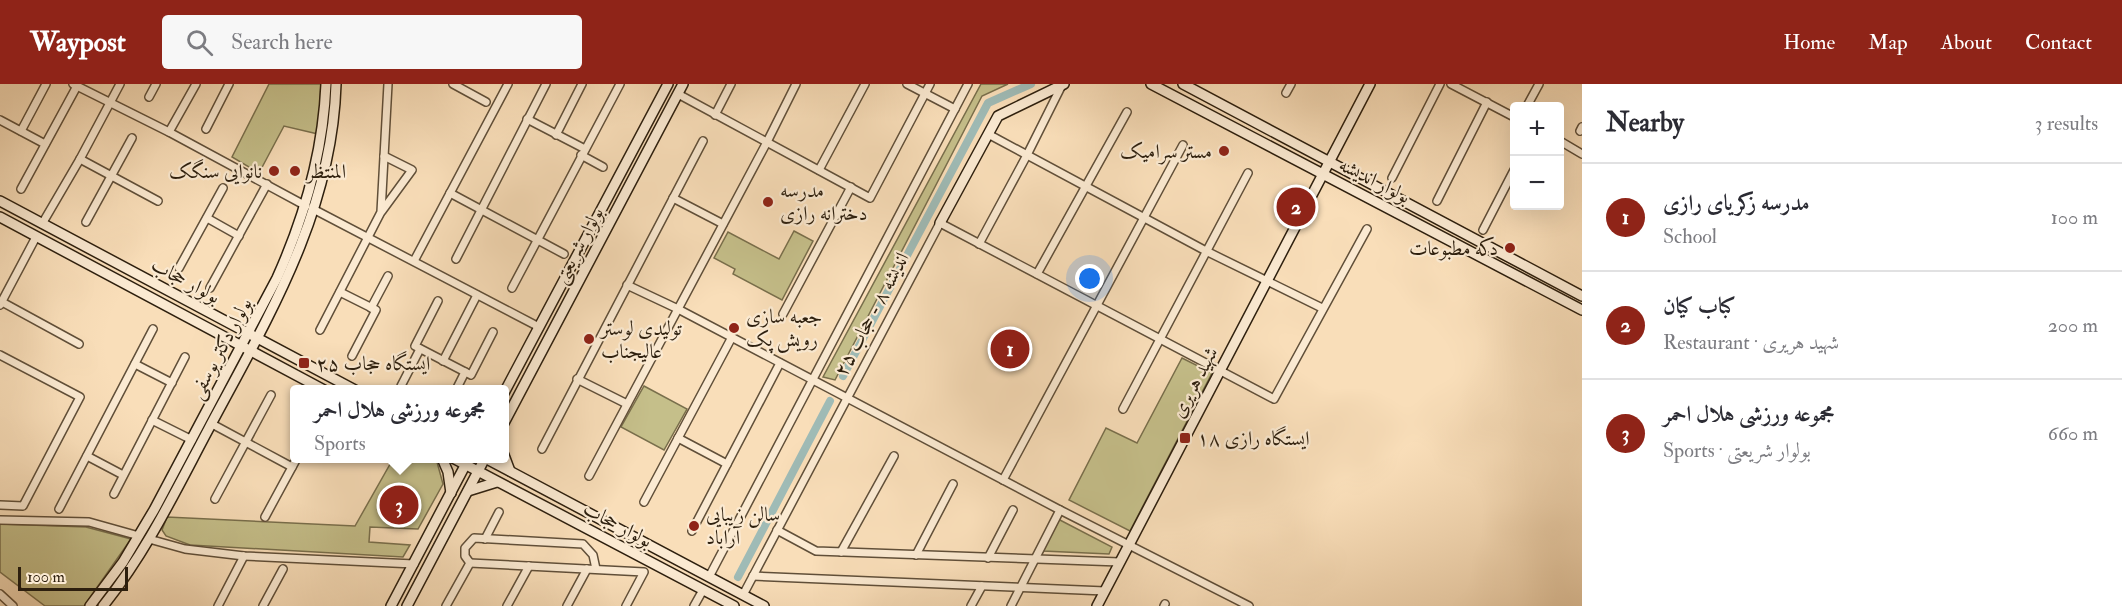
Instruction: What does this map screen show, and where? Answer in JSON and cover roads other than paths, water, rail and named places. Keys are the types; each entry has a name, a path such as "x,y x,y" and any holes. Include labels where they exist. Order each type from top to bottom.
{"main road":[{"name":"بولوار دکتر یوسفی","path":"310,208 324,117 326,84"},
{"name":"بولوار دکتر یوسفی","path":"103,606 131,567 192,440 297,256 310,208 327,164 334,118 336,84"},
{"name":"بولوار شریعتی","path":"508,385 668,84"},
{"name":"بولوار شریعتی","path":"509,414 684,84"},
{"name":"بولوار اندیشه","path":"1151,84 1582,310"},
{"name":"بولوار اندیشه","path":"1183,84 1582,296"},
{"name":"شهید هریری","path":"1097,606 1370,84"},
{"name":"اندیشه ۸ - حجاب ۲۵","path":"940,223 998,116 1063,85"},
{"name":"بولوار حجاب","path":"0,201 346,385"},
{"name":"بولوار حجاب","path":"0,218 315,385"},
{"name":"بولوار دکتر یوسفی","path":"90,606 144,538 212,424 246,348"},
{"path":"444,463 451,493"},
{"path":"391,606 467,463"},
{"name":"بولوار حجاب","path":"469,463 478,472 734,606"},
{"path":"407,606 483,463"},
{"name":"بولوار حجاب","path":"493,463 764,606"},
{"path":"507,463 510,471"},
{"path":"468,491 497,482"}],"street":[{"path":"21,131 46,84"},
{"path":"42,224 120,84"},
{"path":"149,97 156,84"},
{"path":"169,132 196,84"},
{"path":"206,129 229,84"},
{"path":"381,212 388,84"},
{"path":"453,84 486,102"},
{"path":"414,261 508,84"},
{"path":"456,259 546,84"},
{"path":"556,135 582,84"},
{"path":"715,114 731,84"},
{"path":"589,476 796,84"},
{"path":"819,170 865,84"},
{"path":"907,84 955,109"},
{"path":"678,94 870,198 930,84"},
{"name":"اندیشه ۸ - حجاب ۲۵","path":"710,577 968,84"},
{"path":"1286,93 1291,84"},
{"path":"1392,178 1440,84"},
{"path":"1451,84 1510,114"},
{"path":"1529,102 1539,84"},
{"path":"21,189 75,85 539,327"},
{"path":"512,288 618,85"},
{"path":"979,244 1063,85"},
{"path":"1437,201 1487,102"},
{"path":"1037,274 1127,112"},
{"path":"527,119 583,152 603,167"},
{"path":"0,120 45,144"},
{"path":"988,134 1206,251 1268,279 1322,308"},
{"path":"86,222 132,138"},
{"path":"542,448 703,141"},
{"path":"1564,143 1582,153"},
{"path":"1003,480 1183,144"},
{"path":"320,330 381,212 412,170 384,156"},
{"path":"80,159 158,201"},
{"path":"1123,409 1248,173"},
{"path":"1483,230 1510,179"},
{"path":"210,288 267,184"},
{"path":"179,268 223,188"},
{"path":"783,314 851,188"},
{"path":"450,193 564,254"},
{"path":"673,198 723,224"},
{"path":"207,218 239,236"},
{"path":"940,223 1274,399 1367,229"},
{"name":"اندیشه ۸ - حجاب ۲۵","path":"743,595 940,223"},
{"path":"36,237 1,304 79,344"},
{"path":"352,356 388,276"},
{"path":"627,285 732,337 1128,546 1249,606"},
{"path":"340,292 374,309"},
{"path":"443,361 477,295"},
{"path":"438,301 415,346 420,349 471,375 493,332"},
{"path":"59,509 153,329"},
{"path":"644,502 732,337"},
{"path":"402,385 420,349"},
{"path":"0,355 80,397 22,506 0,505"},
{"path":"114,494 185,357"},
{"path":"692,531 780,363"},
{"path":"135,364 172,383"},
{"path":"458,385 465,372"},
{"path":"577,379 627,404"},
{"path":"215,499 271,395"},
{"path":"152,420 192,440"},
{"path":"212,424 292,467"},
{"path":"678,438 727,464"},
{"path":"87,456 123,475"},
{"path":"841,552 894,456"},
{"path":"265,517 294,463"},
{"path":"916,555 953,484"},
{"path":"988,558 1013,510"},
{"path":"1011,606 1060,510"},
{"path":"485,539 499,512"},
{"path":"0,520 89,522 185,549 243,556 414,564"},
{"path":"777,530 816,551 1120,562"},
{"path":"470,563 464,552 467,544 474,538 583,544 593,555 596,569"},
{"path":"218,606 243,556"},
{"path":"470,563 644,572 626,606"},
{"path":"447,606 470,563"},
{"path":"507,606 529,566"},
{"path":"263,606 283,569"},
{"path":"567,606 587,569"},
{"path":"753,576 1105,591"},
{"path":"971,606 982,586"},
{"path":"694,606 703,590"},
{"path":"0,594 13,606"},
{"path":"1226,606 1231,597"}],"waterway":[{"path":"843,376 988,103 1031,84"},
{"path":"738,577 830,401"}],"place":[{"name":"مستر سرامیک","path":"1224,151"},
{"name":"نانوایی سنگک","path":"274,171"},
{"name":"المنتظر","path":"295,171"},
{"name":"مدرسه دخترانه رازی","path":"768,202"},
{"name":"کباب کیان","path":"1296,207"},
{"name":"دکه مطبوعات","path":"1510,248"},
{"name":"جعبه سازی رویش پک","path":"734,328"},
{"name":"تولیدی لوستر عالیجناب","path":"589,339"},
{"name":"مدرسه زکریای رازی","path":"1010,349"},
{"name":"ایستگاه حجاب ۲۵","path":"304,363"},
{"name":"ایستگاه رازی ۱۸","path":"1185,438"},
{"name":"مجموعه ورزشی هلال احمر","path":"399,505"},
{"name":"سالن زیبایی آراباد","path":"694,526"}]}
